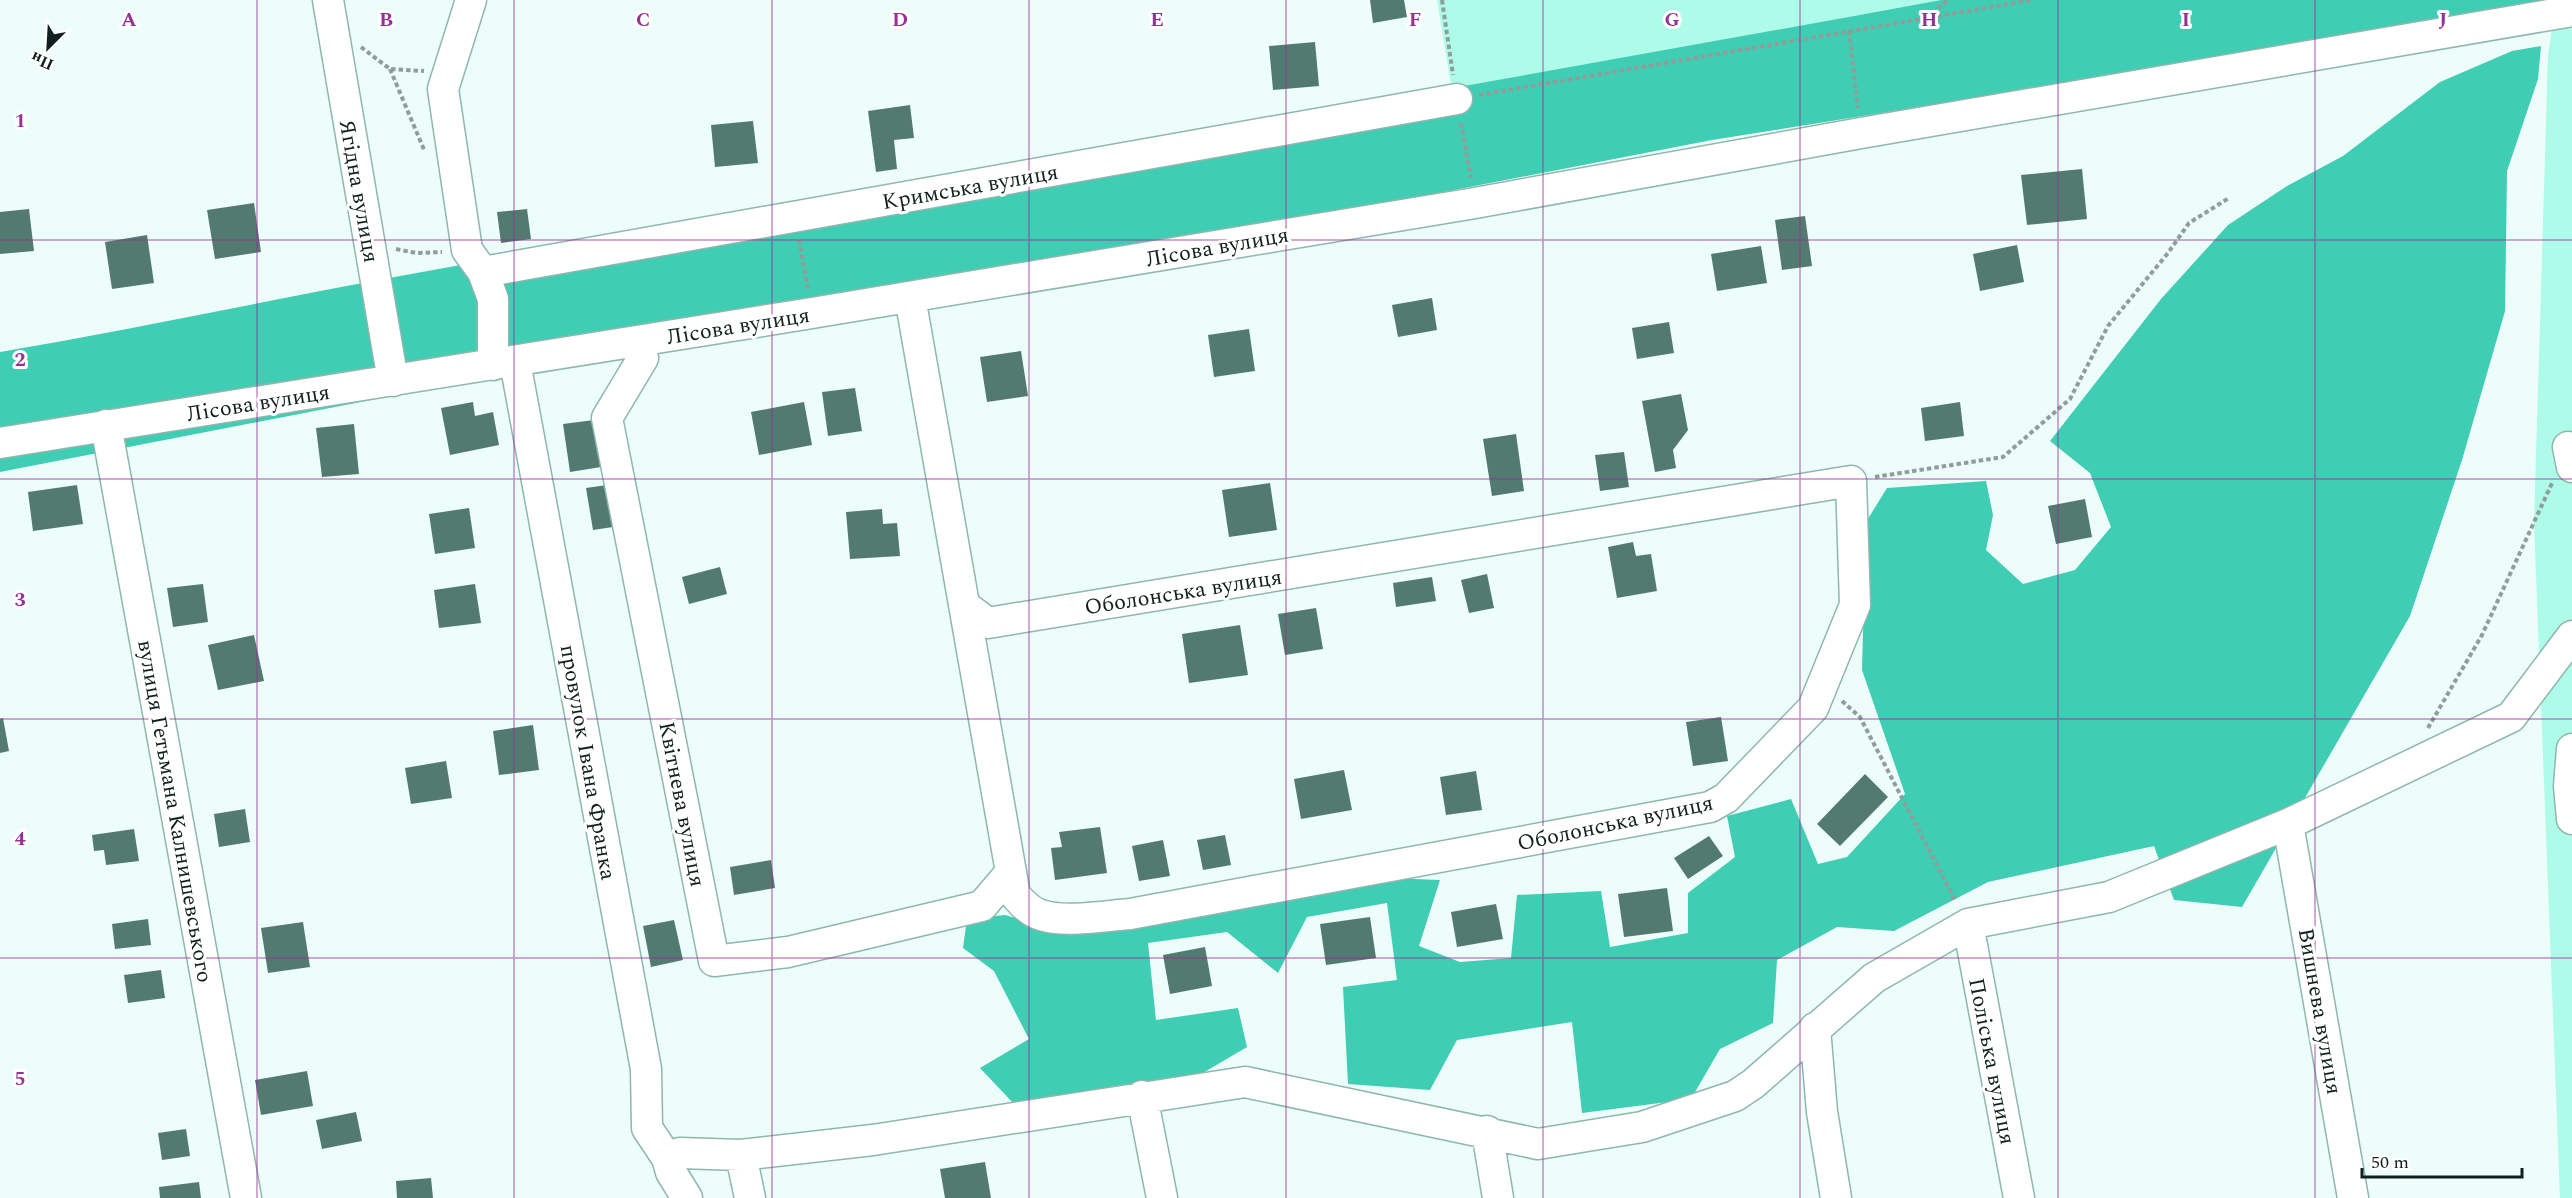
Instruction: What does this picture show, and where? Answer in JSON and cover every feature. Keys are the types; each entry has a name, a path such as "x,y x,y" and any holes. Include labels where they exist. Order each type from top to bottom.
{"street":[{"name":"провулок Івана Франка","path":"471,0 443,89 475,261 494,299 504,363 646,1069 647,1128 668,1158 671,1172 687,1198"},
{"name":"Лісова вулиця","path":"0,443 638,342 1475,202 2569,11"},
{"name":"Ягідна вулиця","path":"330,12 393,381"},
{"name":"Кримська вулиця","path":"475,261 795,217 1457,99"},
{"name":"Оболонська вулиця","path":"910,297 1015,895 1026,907 1041,915 1082,919 1130,914 1710,807 1736,790 1814,708 1855,605 1851,481 988,623 965,606"},
{"name":"Квітнева вулиця","path":"638,342 643,358 607,418 714,961 788,952 982,906 1011,872"},
{"name":"вулиця Гетьмана Калнишевського","path":"106,425 246,1198"},
{"path":"668,1158 680,1153 741,1155 873,1140 1142,1096 1245,1082 1487,1131 1538,1144 1642,1127 1735,1096 1753,1084 1874,978 1968,924 2109,897 2288,824 2511,717 2572,636"},
{"path":"2572,749 2569,786 2572,819"},
{"name":"Вишнева вулиця","path":"2288,824 2353,1198"},
{"name":"Поліська вулиця","path":"1968,924 2019,1198"},
{"path":"1815,1028 1822,1112 1836,1198"},
{"path":"1142,1096 1162,1198"},
{"path":"1487,1131 1498,1198"},
{"path":"741,1155 750,1198"}],"path":[{"path":"1925,18 1948,0"},
{"path":"1457,99 2031,0"},
{"path":"330,12 390,69 447,72"},
{"path":"1849,32 1860,133"},
{"path":"1851,481 2003,457 2070,399 2108,326 2168,253 2189,223 2229,198"},
{"path":"795,217 812,313"},
{"path":"369,243 416,253 475,261"},
{"path":"2405,768 2482,635 2570,457"},
{"path":"1823,686 1860,717 1968,924"}],"green space":[{"path":"1437,0 1941,0 1452,90"},
{"path":"1941,0 2572,0 2572,3 1712,140 0,472 0,352 389,278"},
{"path":"2556,0 2572,0 2572,1198 2560,1198 2534,523 2548,55"},
{"path":"2541,46 2538,79 2507,171 2505,311 2462,460 2410,616 2242,907 2174,900 2154,846 1988,882 1894,931 1837,927 1777,960 1773,1023 1720,1049 1691,1099 1582,1113 1572,1022 1457,1040 1430,1090 1348,1084 1343,987 1397,980 1387,903 1307,917 1278,973 1227,932 1148,943 1156,1020 1238,1008 1247,1047 1196,1077 1015,1105 980,1068 1029,1039 994,971 963,948 967,919 1005,915 1049,928 1389,878 1440,880 1419,946 1460,962 1511,958 1517,895 1601,891 1610,947 1688,933 1688,893 1735,857 1727,816 1791,799 1818,864 1847,857 1905,794 1862,670 1866,522 1887,488 1986,481 1993,515 1986,550 2023,584 2075,570 2111,527 2090,473 2050,441 2161,299 2228,225 2287,186 2343,156 2440,82 2512,51"}],"building":[{"path":"1370,0 1404,0 1407,17 1373,23"},
{"path":"1315,42 1319,86 1273,90 1269,46"},
{"path":"910,105 914,138 894,140 897,169 876,172 868,111"},
{"path":"753,121 758,163 715,167 711,125"},
{"path":"2082,169 2087,219 2027,225 2021,175"},
{"path":"254,203 261,252 215,259 207,210"},
{"path":"29,209 34,251 0,254 0,212"},
{"path":"527,209 531,239 501,243 497,212"},
{"path":"1805,216 1812,266 1782,270 1775,220"},
{"path":"147,235 154,283 112,289 105,242"},
{"path":"2017,245 2024,282 1980,291 1973,254"},
{"path":"1761,246 1767,283 1717,291 1711,254"},
{"path":"1432,298 1437,330 1398,337 1392,305"},
{"path":"1669,322 1674,353 1637,359 1632,328"},
{"path":"1249,329 1255,371 1214,377 1208,335"},
{"path":"1021,351 1028,396 987,402 980,357"},
{"path":"855,388 862,431 828,436 822,392"},
{"path":"1681,394 1688,430 1673,450 1676,468 1655,472 1642,401"},
{"path":"473,402 475,416 493,412 499,445 450,455 441,408"},
{"path":"804,402 812,445 759,455 751,412"},
{"path":"1960,402 1964,436 1925,441 1921,408"},
{"path":"594,420 601,467 570,472 563,424"},
{"path":"354,424 359,474 322,477 316,428"},
{"path":"1516,434 1524,491 1492,496 1483,439"},
{"path":"1624,452 1629,487 1600,491 1595,455"},
{"path":"1270,483 1277,530 1229,537 1222,490"},
{"path":"77,485 83,524 33,531 28,492"},
{"path":"607,485 613,527 593,530 586,488"},
{"path":"2085,499 2092,537 2056,544 2048,506"},
{"path":"469,508 475,548 435,554 429,514"},
{"path":"882,509 883,524 897,523 900,556 850,559 846,512"},
{"path":"1633,542 1636,556 1651,554 1657,591 1617,598 1608,547"},
{"path":"720,567 727,594 689,604 682,577"},
{"path":"1487,574 1494,608 1469,613 1461,580"},
{"path":"1432,577 1436,601 1396,607 1393,583"},
{"path":"203,584 208,622 173,627 167,588"},
{"path":"475,584 481,623 439,628 434,590"},
{"path":"1316,608 1323,649 1285,655 1278,614"},
{"path":"1240,625 1248,675 1189,683 1182,634"},
{"path":"254,635 264,681 218,690 208,645"},
{"path":"1721,717 1728,761 1693,766 1686,722"},
{"path":"3,718 9,751 0,753 0,719"},
{"path":"533,725 539,770 499,775 493,731"},
{"path":"446,761 452,798 411,804 405,768"},
{"path":"1344,770 1352,810 1301,819 1294,779"},
{"path":"1476,771 1482,810 1446,815 1440,777"},
{"path":"1865,774 1888,797 1840,846 1817,824"},
{"path":"245,809 250,842 219,847 214,814"},
{"path":"1100,827 1107,873 1055,880 1051,848 1062,847 1059,832"},
{"path":"134,829 139,861 106,865 104,850 94,851 92,835"},
{"path":"1225,835 1231,865 1203,870 1197,840"},
{"path":"1709,836 1723,856 1688,879 1674,858"},
{"path":"1163,840 1170,876 1139,881 1132,846"},
{"path":"771,860 775,888 734,895 730,867"},
{"path":"1667,888 1673,931 1624,937 1618,894"},
{"path":"1496,904 1503,939 1457,947 1451,912"},
{"path":"1370,917 1376,958 1326,965 1320,924"},
{"path":"148,919 151,945 115,949 112,924"},
{"path":"674,920 683,960 651,967 643,926"},
{"path":"303,922 310,967 268,973 261,928"},
{"path":"1205,947 1212,986 1170,994 1163,955"},
{"path":"161,970 165,998 128,1003 124,975"},
{"path":"307,1071 313,1106 261,1115 255,1080"},
{"path":"356,1112 362,1141 322,1149 316,1120"},
{"path":"186,1129 190,1156 162,1160 158,1133"},
{"path":"985,1162 991,1198 945,1198 940,1169"},
{"path":"431,1178 433,1198 397,1198 396,1181"},
{"path":"199,1182 201,1198 160,1198 159,1187"}]}
